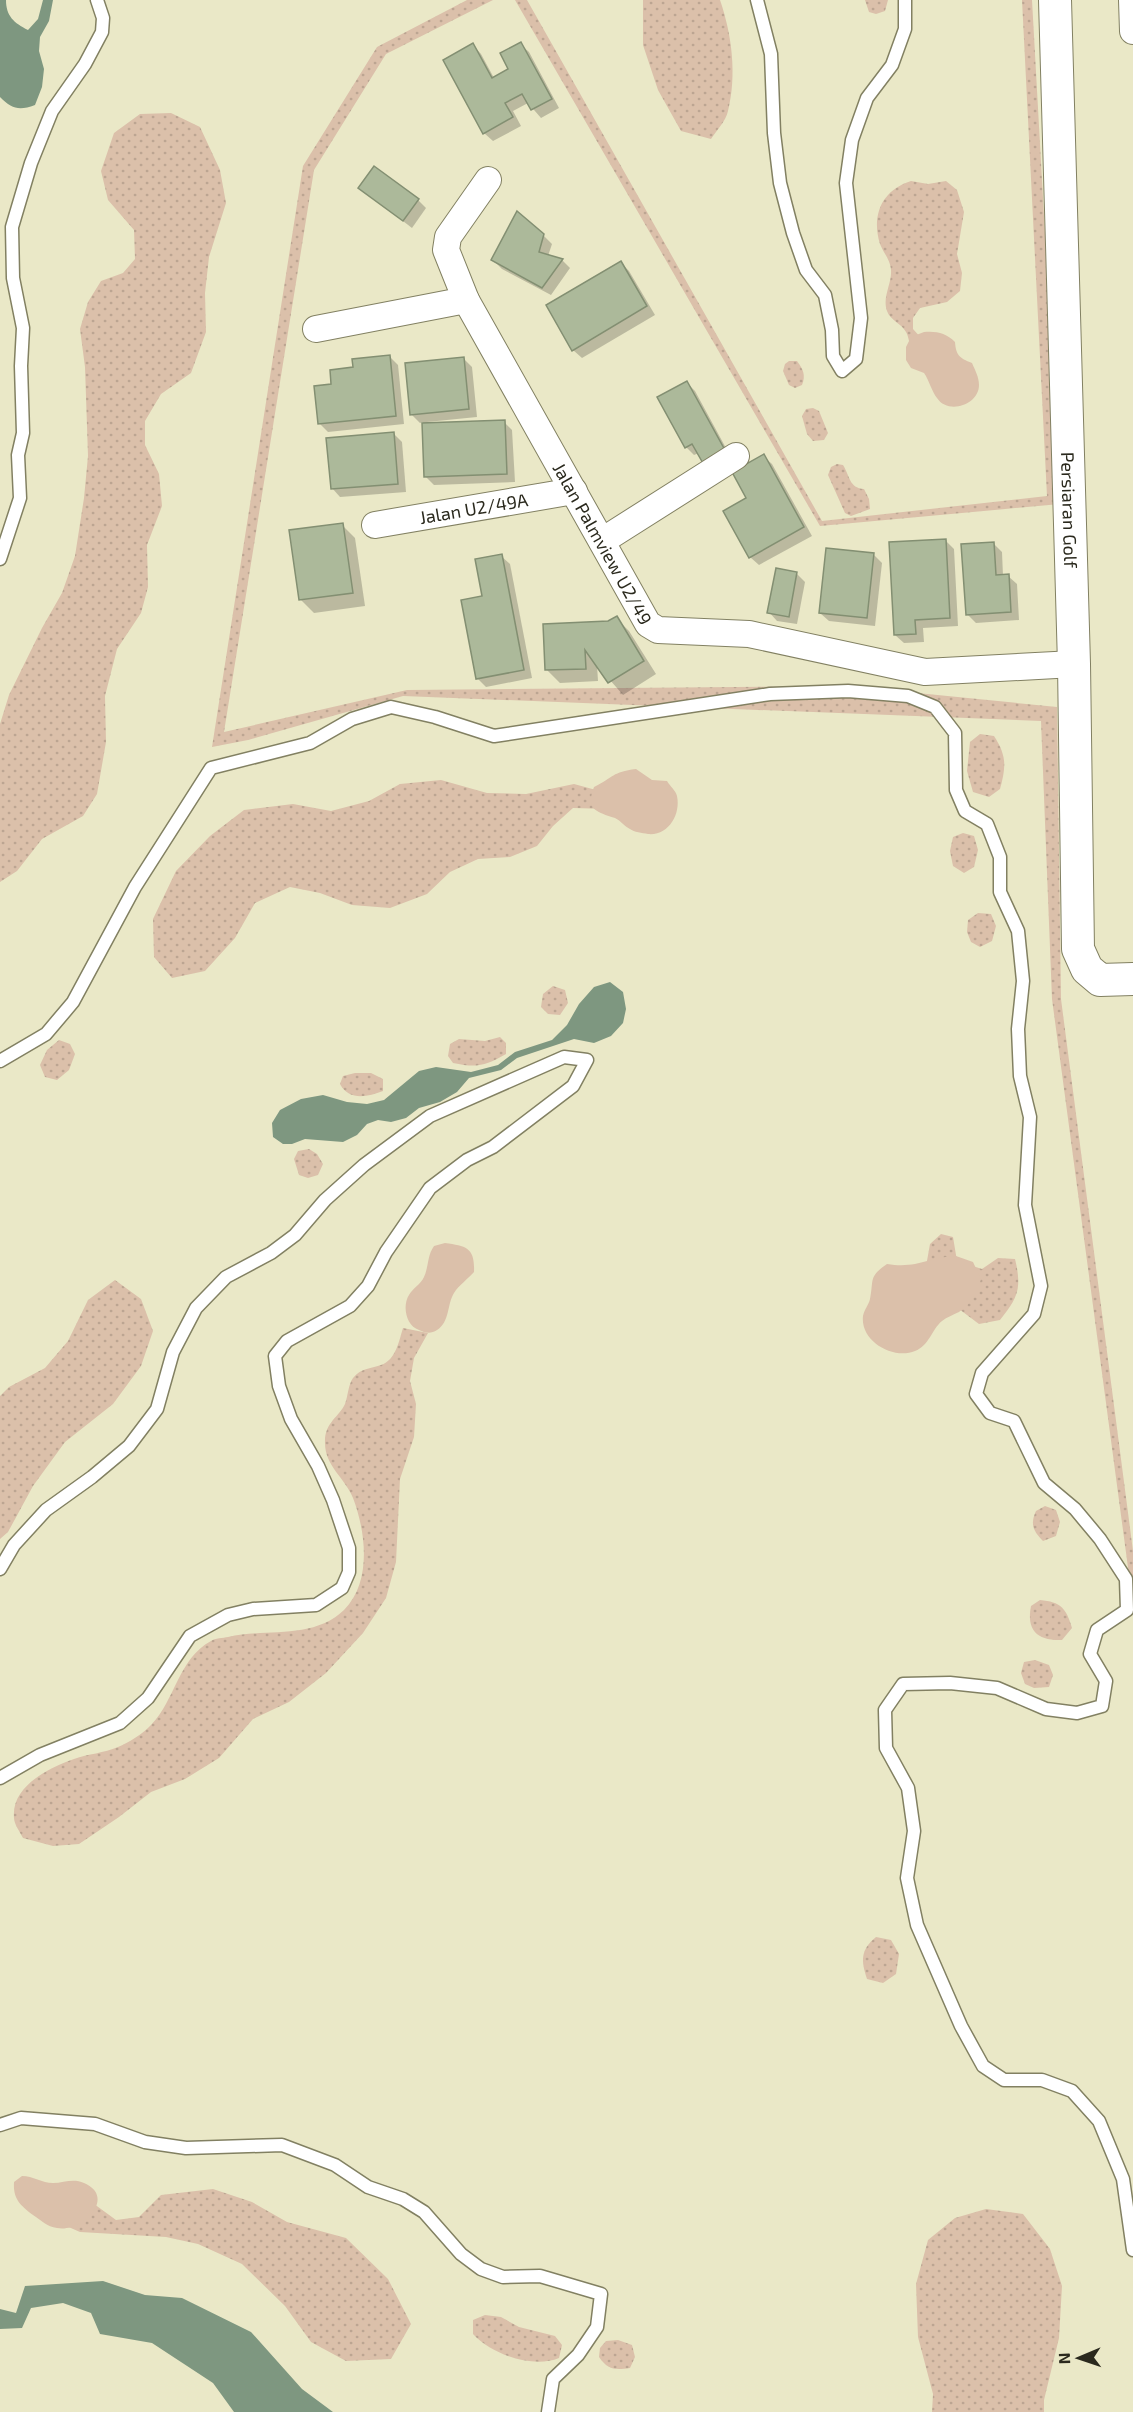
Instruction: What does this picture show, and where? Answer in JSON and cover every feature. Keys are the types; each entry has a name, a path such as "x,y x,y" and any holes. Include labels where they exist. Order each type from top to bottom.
{"street":[{"name":"Persiaran Golf","path":"1055,0 1074,664 1078,949 1087,969 1100,980 1133,979"},
{"path":"1132,0 1133,31"},
{"name":"Jalan Palmview U2/49","path":"489,180 448,237 446,250 466,300 648,624 658,630 749,634 925,672 1074,664"},
{"path":"316,329 466,300"},
{"path":"602,541 736,456"},
{"name":"Jalan U2/49A","path":"375,525 574,491"}],"lane":[{"path":"0,559 20,498 18,455 22,433 23,328 13,278 12,227 31,163 52,111 85,64 102,32 103,18 97,0"},
{"path":"757,0 771,54 774,133 780,183 793,233 806,270 825,295 832,330 833,356 842,371 856,359 861,318 846,183 852,140 867,98 892,65 904,29 905,0"},
{"path":"0,1061 46,1034 73,1002 135,887 211,768 310,742 352,719 391,707 435,717 494,736 770,694 860,692 908,696 935,707 955,733 956,790 965,811 987,824 1000,857 1000,892 1018,931 1023,981 1018,1029 1020,1076 1030,1118 1025,1205 1041,1286 1034,1314 982,1373 976,1394 990,1413 1014,1421 1044,1482 1075,1509 1100,1539 1126,1579 1127,1610 1097,1630 1090,1654 1106,1681 1102,1706 1077,1713 1046,1709 997,1688 950,1683 903,1684 885,1710 886,1748 908,1788 914,1831 907,1878 917,1925 961,2026 983,2066 1004,2080 1042,2080 1072,2091 1099,2121 1123,2179 1133,2250"},
{"path":"0,1569 14,1545 46,1510 92,1477 129,1446 157,1409 173,1352 196,1308 226,1276 271,1253 295,1235 325,1200 364,1165 430,1116 564,1058 587,1060 573,1086 493,1147 467,1160 430,1188 386,1252 368,1286 350,1306 287,1341 274,1356 279,1386 291,1419 318,1466 333,1500 349,1548 350,1572 342,1588 316,1605 253,1609 228,1615 190,1636 148,1698 120,1724 40,1755 0,1778"},
{"path":"0,2125 21,2118 94,2124 145,2142 186,2148 282,2145 334,2165 368,2187 403,2199 424,2212 461,2254 481,2269 503,2277 540,2276 602,2294 597,2327 578,2355 553,2379 548,2412"}],"shaded area":[{"path":"0,0 6,0 7,10 12,18 28,30 38,19 43,0 53,0 49,21 40,37 39,51 44,69 42,87 35,105 29,107 16,108 0,97"},
{"path":"467,0 493,0 386,54 314,170 224,732 407,690 847,686 1057,707 1061,999 1133,1551 1133,1605 1052,999 1041,721 403,696 248,740 212,747 303,166 377,47"},
{"path":"515,0 527,0 822,521 1047,496 1022,0 1032,0 1060,504 820,526"},
{"path":"643,0 720,0 728,27 733,69 727,115 711,139 681,131 658,90 643,45"},
{"path":"865,0 888,0 885,11 876,14 869,12"},
{"path":"171,113 200,127 220,170 226,203 209,257 205,293 206,332 191,373 161,394 145,421 145,445 159,474 162,506 147,545 148,587 141,613 117,649 105,696 106,742 97,794 83,816 42,839 17,871 0,882 0,724 9,695 62,593 75,556 84,498 88,456 85,367 80,329 88,302 101,281 123,273 135,259 134,230 108,200 101,171 114,133 140,114"},
{"path":"911,181 928,184 946,181 957,190 964,212 957,254 962,273 960,291 947,302 920,308 913,318 913,329 923,340 910,345 904,329 887,311 886,301 891,270 880,244 877,223 881,205 886,197 901,185"},
{"path":"924,332 937,332 948,336 955,342 959,356 972,363 979,385 978,392 969,402 955,407 942,403 935,395 924,373 911,368 906,360 906,347 911,337"},
{"path":"789,361 797,361 803,372 802,385 795,388 789,385 783,371 785,364"},
{"path":"813,408 819,411 828,433 824,440 813,441 807,434 802,416 806,409"},
{"path":"837,464 843,465 850,481 855,486 864,489 869,499 870,509 851,516 845,513 828,475 831,467"},
{"path":"980,734 994,736 1004,762 1000,789 989,797 973,792 967,771 970,742"},
{"path":"636,769 652,780 667,781 676,794 678,803 675,817 662,832 648,834 634,831 615,818 598,812 592,805 594,787 617,773"},
{"path":"441,780 487,793 526,794 574,784 607,793 608,809 573,808 553,826 537,846 510,857 478,859 450,872 427,894 390,908 352,905 320,893 290,887 255,903 235,938 205,971 172,978 154,957 153,919 176,871 210,836 244,810 293,804 331,811 369,801 400,784"},
{"path":"963,833 974,836 978,850 974,867 964,873 953,866 950,851 953,837"},
{"path":"978,913 991,914 996,926 992,941 980,947 971,942 967,932 968,920"},
{"path":"610,982 623,992 626,1009 623,1023 611,1036 594,1043 574,1039 517,1058 501,1070 469,1078 457,1092 440,1102 419,1108 406,1118 391,1122 378,1120 367,1124 357,1135 343,1142 305,1139 292,1144 283,1144 273,1137 272,1123 280,1110 301,1099 323,1095 347,1102 367,1104 384,1100 419,1071 436,1067 471,1072 498,1065 515,1052 552,1040 567,1025 579,1004 594,987"},
{"path":"553,986 565,990 568,1003 560,1015 548,1014 541,1007 543,994"},
{"path":"500,1037 506,1043 506,1054 492,1061 475,1066 453,1063 448,1056 450,1044 459,1039 485,1041"},
{"path":"59,1040 70,1044 75,1054 69,1070 57,1080 45,1077 40,1065 47,1050"},
{"path":"371,1073 383,1079 383,1091 365,1096 348,1093 340,1084 343,1076"},
{"path":"309,1149 317,1154 323,1164 318,1175 308,1178 299,1175 294,1159 298,1151"},
{"path":"941,1234 953,1237 957,1261 982,1269 998,1258 1015,1259 1018,1278 1017,1292 1015,1299 1000,1320 979,1324 955,1306 925,1272 930,1244"},
{"path":"445,1243 459,1245 471,1253 474,1272 454,1293 441,1327 430,1333 415,1328 408,1320 407,1299 424,1277 434,1246"},
{"path":"956,1256 973,1262 981,1279 976,1293 967,1305 942,1321 924,1345 915,1351 897,1353 872,1340 863,1325 863,1316 877,1272 887,1264 907,1265"},
{"path":"115,1280 141,1299 153,1331 141,1366 113,1404 65,1442 33,1486 8,1532 0,1539 0,1396 9,1387 45,1368 68,1341 88,1300"},
{"path":"403,1328 428,1333 414,1358 410,1381 416,1404 414,1437 400,1479 396,1562 386,1598 363,1633 326,1673 289,1702 253,1719 219,1758 185,1779 151,1792 79,1844 53,1846 23,1838 14,1818 15,1807 25,1788 43,1773 79,1757 118,1747 144,1731 159,1715 191,1658 211,1641 243,1634 289,1631 318,1626 344,1610 353,1599 363,1571 361,1526 350,1491 328,1458 325,1436 329,1425 345,1404 353,1378 362,1371 386,1363 390,1359 396,1350"},
{"path":"1045,1506 1056,1510 1060,1522 1056,1536 1043,1541 1035,1531 1033,1520 1036,1511"},
{"path":"1040,1600 1058,1604 1065,1611 1072,1628 1062,1640 1046,1639 1032,1628 1031,1606"},
{"path":"1035,1660 1049,1665 1053,1675 1049,1687 1034,1688 1025,1684 1021,1673 1024,1662"},
{"path":"876,1937 891,1940 899,1954 896,1974 883,1983 867,1979 864,1967 865,1951"},
{"path":"22,2176 49,2183 72,2181 84,2183 93,2189 97,2197 97,2205 86,2220 77,2225 67,2228 50,2226 18,2201 14,2182"},
{"path":"213,2189 252,2202 287,2222 346,2238 388,2279 411,2324 391,2359 346,2361 311,2342 285,2306 242,2264 198,2244 166,2237 80,2232 64,2225 90,2201 116,2220 139,2217 161,2195"},
{"path":"986,2209 1023,2214 1050,2249 1062,2286 1059,2338 1044,2400 1044,2412 932,2412 933,2394 918,2337 916,2284 928,2240 955,2218"},
{"path":"103,2281 145,2295 182,2298 251,2332 302,2389 333,2412 234,2412 213,2383 152,2343 100,2334 91,2313 63,2303 31,2308 22,2328 0,2329 0,2309 16,2313 25,2286"},
{"path":"485,2315 501,2317 519,2327 555,2336 562,2345 559,2358 549,2361 525,2361 490,2348 473,2334 473,2320"},
{"path":"618,2340 632,2345 635,2357 630,2368 612,2368 599,2357 600,2348 606,2341"}],"building":[{"path":"521,42 552,99 531,110 522,94 505,103 513,117 483,134 443,60 473,43 492,78 508,69 500,53"},
{"path":"374,166 419,199 403,221 358,188"},
{"path":"517,211 544,234 539,252 563,259 542,288 491,260"},
{"path":"621,261 647,306 572,351 546,305"},
{"path":"390,355 396,416 318,424 314,386 331,384 330,370 353,367 352,359"},
{"path":"464,357 469,409 410,415 405,363"},
{"path":"687,381 726,452 704,465 692,444 685,448 657,397"},
{"path":"505,420 507,474 424,477 422,423"},
{"path":"394,432 398,484 331,489 326,438"},
{"path":"764,454 804,527 749,558 723,511 746,498 732,472"},
{"path":"343,523 353,593 299,600 289,530"},
{"path":"946,539 950,618 915,620 916,634 894,635 889,542"},
{"path":"994,542 996,575 1009,574 1011,612 966,615 961,544"},
{"path":"826,548 874,553 867,618 819,613"},
{"path":"502,554 524,670 476,679 461,600 482,596 475,559"},
{"path":"776,568 797,572 789,617 767,613"},
{"path":"617,616 644,661 608,683 585,650 586,669 545,670 543,624 608,621"}]}
